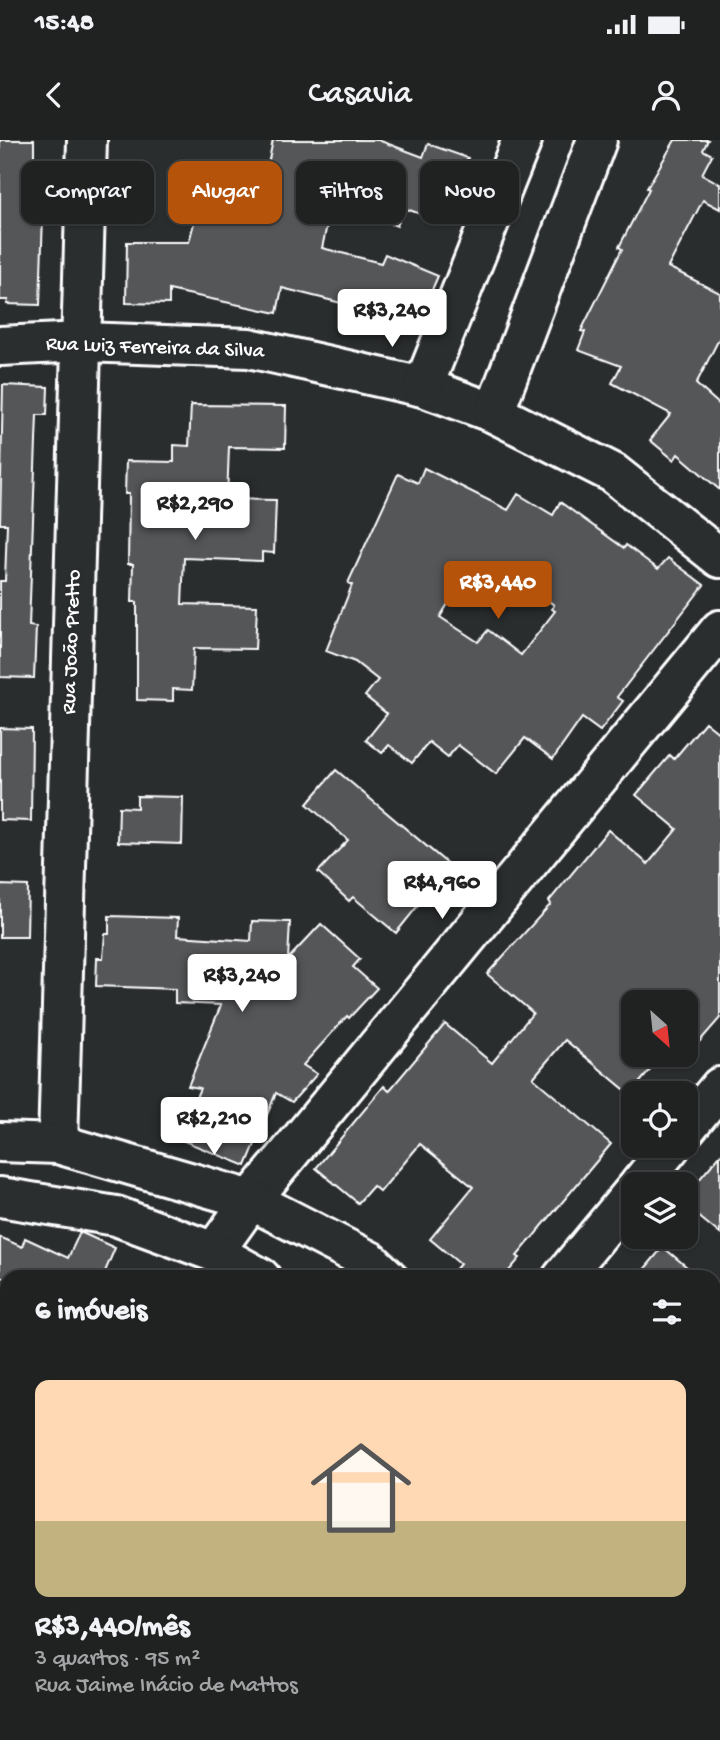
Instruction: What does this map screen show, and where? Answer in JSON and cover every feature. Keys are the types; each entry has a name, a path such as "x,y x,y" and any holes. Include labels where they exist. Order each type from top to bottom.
{"street":[{"name":"Rua João Pretto","path":"58,1144 87,140"},
{"path":"423,387 522,140"},
{"path":"494,413 597,140"},
{"name":"Rua Luiz Ferreira da Silva","path":"0,346 82,342 249,348 423,387 494,413 613,473 720,558"},
{"path":"214,1252 251,1200 720,630"},
{"path":"698,1114 720,1087"},
{"path":"0,1142 58,1144 251,1200 370,1261 380,1270"},
{"path":"650,1172 661,1158"},
{"path":"0,1197 116,1216 214,1252 247,1270"},
{"path":"569,1270 621,1207"}],"building":[{"path":"0,140 34,140 34,161 21,161 21,224 43,224 40,305 7,304 8,300 0,300"},
{"path":"273,140 378,140 423,157 428,144 468,158 467,161 420,161 420,214 406,209 406,161 296,161 296,224 327,224 322,248 381,263 385,254 438,276 416,327 346,298 345,304 282,288 277,313 169,290 169,304 126,303 127,242 189,242 194,224 282,224 282,161 269,161"},
{"path":"675,140 708,140 703,150 712,155 702,174 720,184 720,209 703,200 668,267 720,293 720,337 696,384 720,405 720,490 678,454 674,460 650,440 671,414 612,383 621,366 578,350 585,332 581,331 622,249 619,247 649,189 647,188"},
{"path":"3,385 48,387 47,415 37,415 29,626 36,627 34,678 0,677 0,581 5,581 7,524 0,524"},
{"path":"191,405 286,406 285,448 229,447 227,499 276,500 274,553 262,552 262,561 184,558 182,604 257,606 255,649 194,648 192,690 173,689 173,701 137,700 137,602 132,602 133,564 128,564 129,494 125,494 126,461 174,462 174,445 189,446"},
{"path":"424,468 508,510 518,494 553,515 560,502 658,569 668,558 704,585 617,697 623,701 600,731 582,718 553,759 525,738 496,774 458,745 448,757 429,742 412,763 389,745 382,753 366,740 387,714 365,696 378,680 355,662 326,651 352,585 348,583 398,474 418,483","holes":["504,568 554,605 552,609 555,611 521,655 488,630 478,642 440,617 462,581 488,596"]},
{"path":"705,722 720,734 720,1018 698,1043 698,990 621,990 621,1068 652,1068 641,1081 621,1081 621,1087 565,1040 533,1078 611,1144 517,1256 520,1258 510,1270 455,1270 460,1264 430,1239 473,1187 420,1144 380,1192 373,1186 358,1203 316,1168 384,1086 389,1091 445,1024 492,1063 533,1013 487,974 551,904 549,901 608,830 648,864 677,829 636,795 670,755 674,759"},
{"path":"0,728 32,729 31,821 0,820"},
{"path":"336,770 450,866 396,933 353,897 349,901 318,872 348,840 307,804"},
{"path":"137,796 183,797 182,844 118,842 119,807 137,808"},
{"path":"0,885 28,886 27,937 0,937"},
{"path":"109,916 178,918 177,936 251,941 252,921 290,922 288,959 321,924 360,959 353,967 377,988 349,1018 347,1016 303,1065 317,1074 292,1102 276,1093 246,1166 179,1139 200,1088 188,1086 221,1005 175,1003 175,989 96,986 97,958 103,958 105,934 109,934"},
{"path":"720,1155 720,1234 698,1216 698,1181"},
{"path":"80,1232 115,1248 106,1270 0,1270 0,1237 22,1247 25,1238 68,1258"},
{"path":"661,1249 665,1249 690,1270 644,1270"}]}
